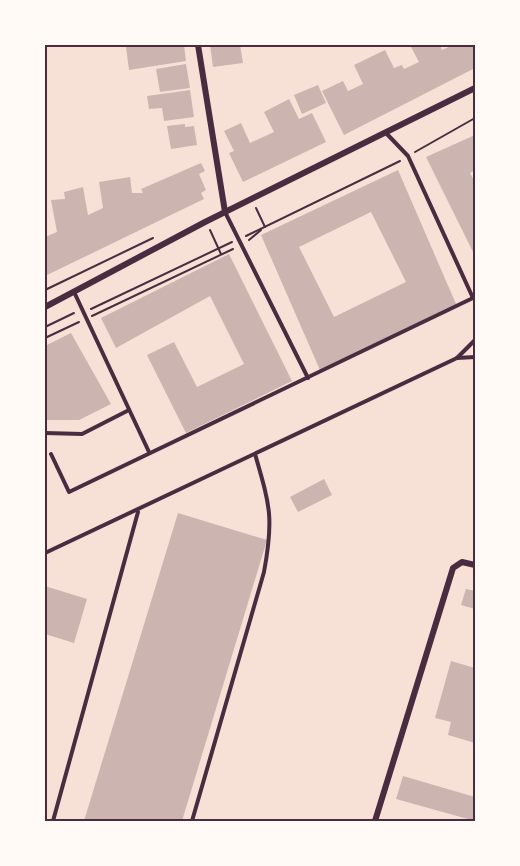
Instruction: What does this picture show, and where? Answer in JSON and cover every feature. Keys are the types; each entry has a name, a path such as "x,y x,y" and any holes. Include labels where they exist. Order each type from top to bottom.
{"street":[{"path":"198,45 225,212"},
{"path":"45,307 75,294 225,212 475,88"},
{"path":"375,821 450,574 456,564 467,562 475,565"}],"lane":[{"path":"51,454 69,492 474,298 408,156 385,132"},
{"path":"225,212 308,378"},
{"path":"75,294 149,452"},
{"path":"45,553 138,511 457,358 475,340"},
{"path":"457,358 475,357"},
{"path":"45,433 82,434 129,410"},
{"path":"192,821 264,572 272,532 270,507 255,454"},
{"path":"53,821 138,511"}],"path":[{"path":"45,327 266,227 408,156 475,118"},
{"path":"251,199 266,227"},
{"path":"206,222 222,254"},
{"path":"45,338 242,244 266,227"}],"building":[{"path":"184,45 186,61 129,70 126,47"},
{"path":"210,45 240,45 243,63 213,67"},
{"path":"410,45 440,45 442,50 453,45 475,45 475,68 344,135 322,91 343,81 348,91 363,84 354,65 385,50 394,68 402,65 404,69 419,62"},
{"path":"186,64 190,88 160,92 156,69"},
{"path":"318,85 326,103 302,114 294,95"},
{"path":"190,90 194,117 164,121 162,108 149,109 147,96"},
{"path":"289,99 299,119 312,113 326,142 243,182 229,153 234,151 224,131 241,123 250,143 274,132 264,112"},
{"path":"185,124 185,127 194,126 197,145 171,149 167,126"},
{"path":"475,135 475,170 470,173 475,182 475,256 426,157"},
{"path":"201,163 205,171 199,174 206,190 201,193 204,199 45,276 45,237 57,232 51,200 65,199 64,192 83,187 88,215 103,208 99,182 130,177 132,193 143,193 141,189"},
{"path":"398,170 456,304 320,370 261,235","holes":["371,212 406,282 334,317 299,247"]},
{"path":"229,254 292,381 186,433 147,355 174,342 197,387 244,364 210,296 116,348 101,318"},
{"path":"71,333 111,404 79,420 45,420 45,346"},
{"path":"324,479 332,495 298,512 290,497"},
{"path":"178,513 267,540 182,821 84,821"},
{"path":"45,586 87,599 74,643 45,634"},
{"path":"466,589 475,591 475,609 461,605"},
{"path":"451,661 475,668 475,743 448,735 451,722 435,718"},
{"path":"403,776 475,797 475,821 396,799"}]}
